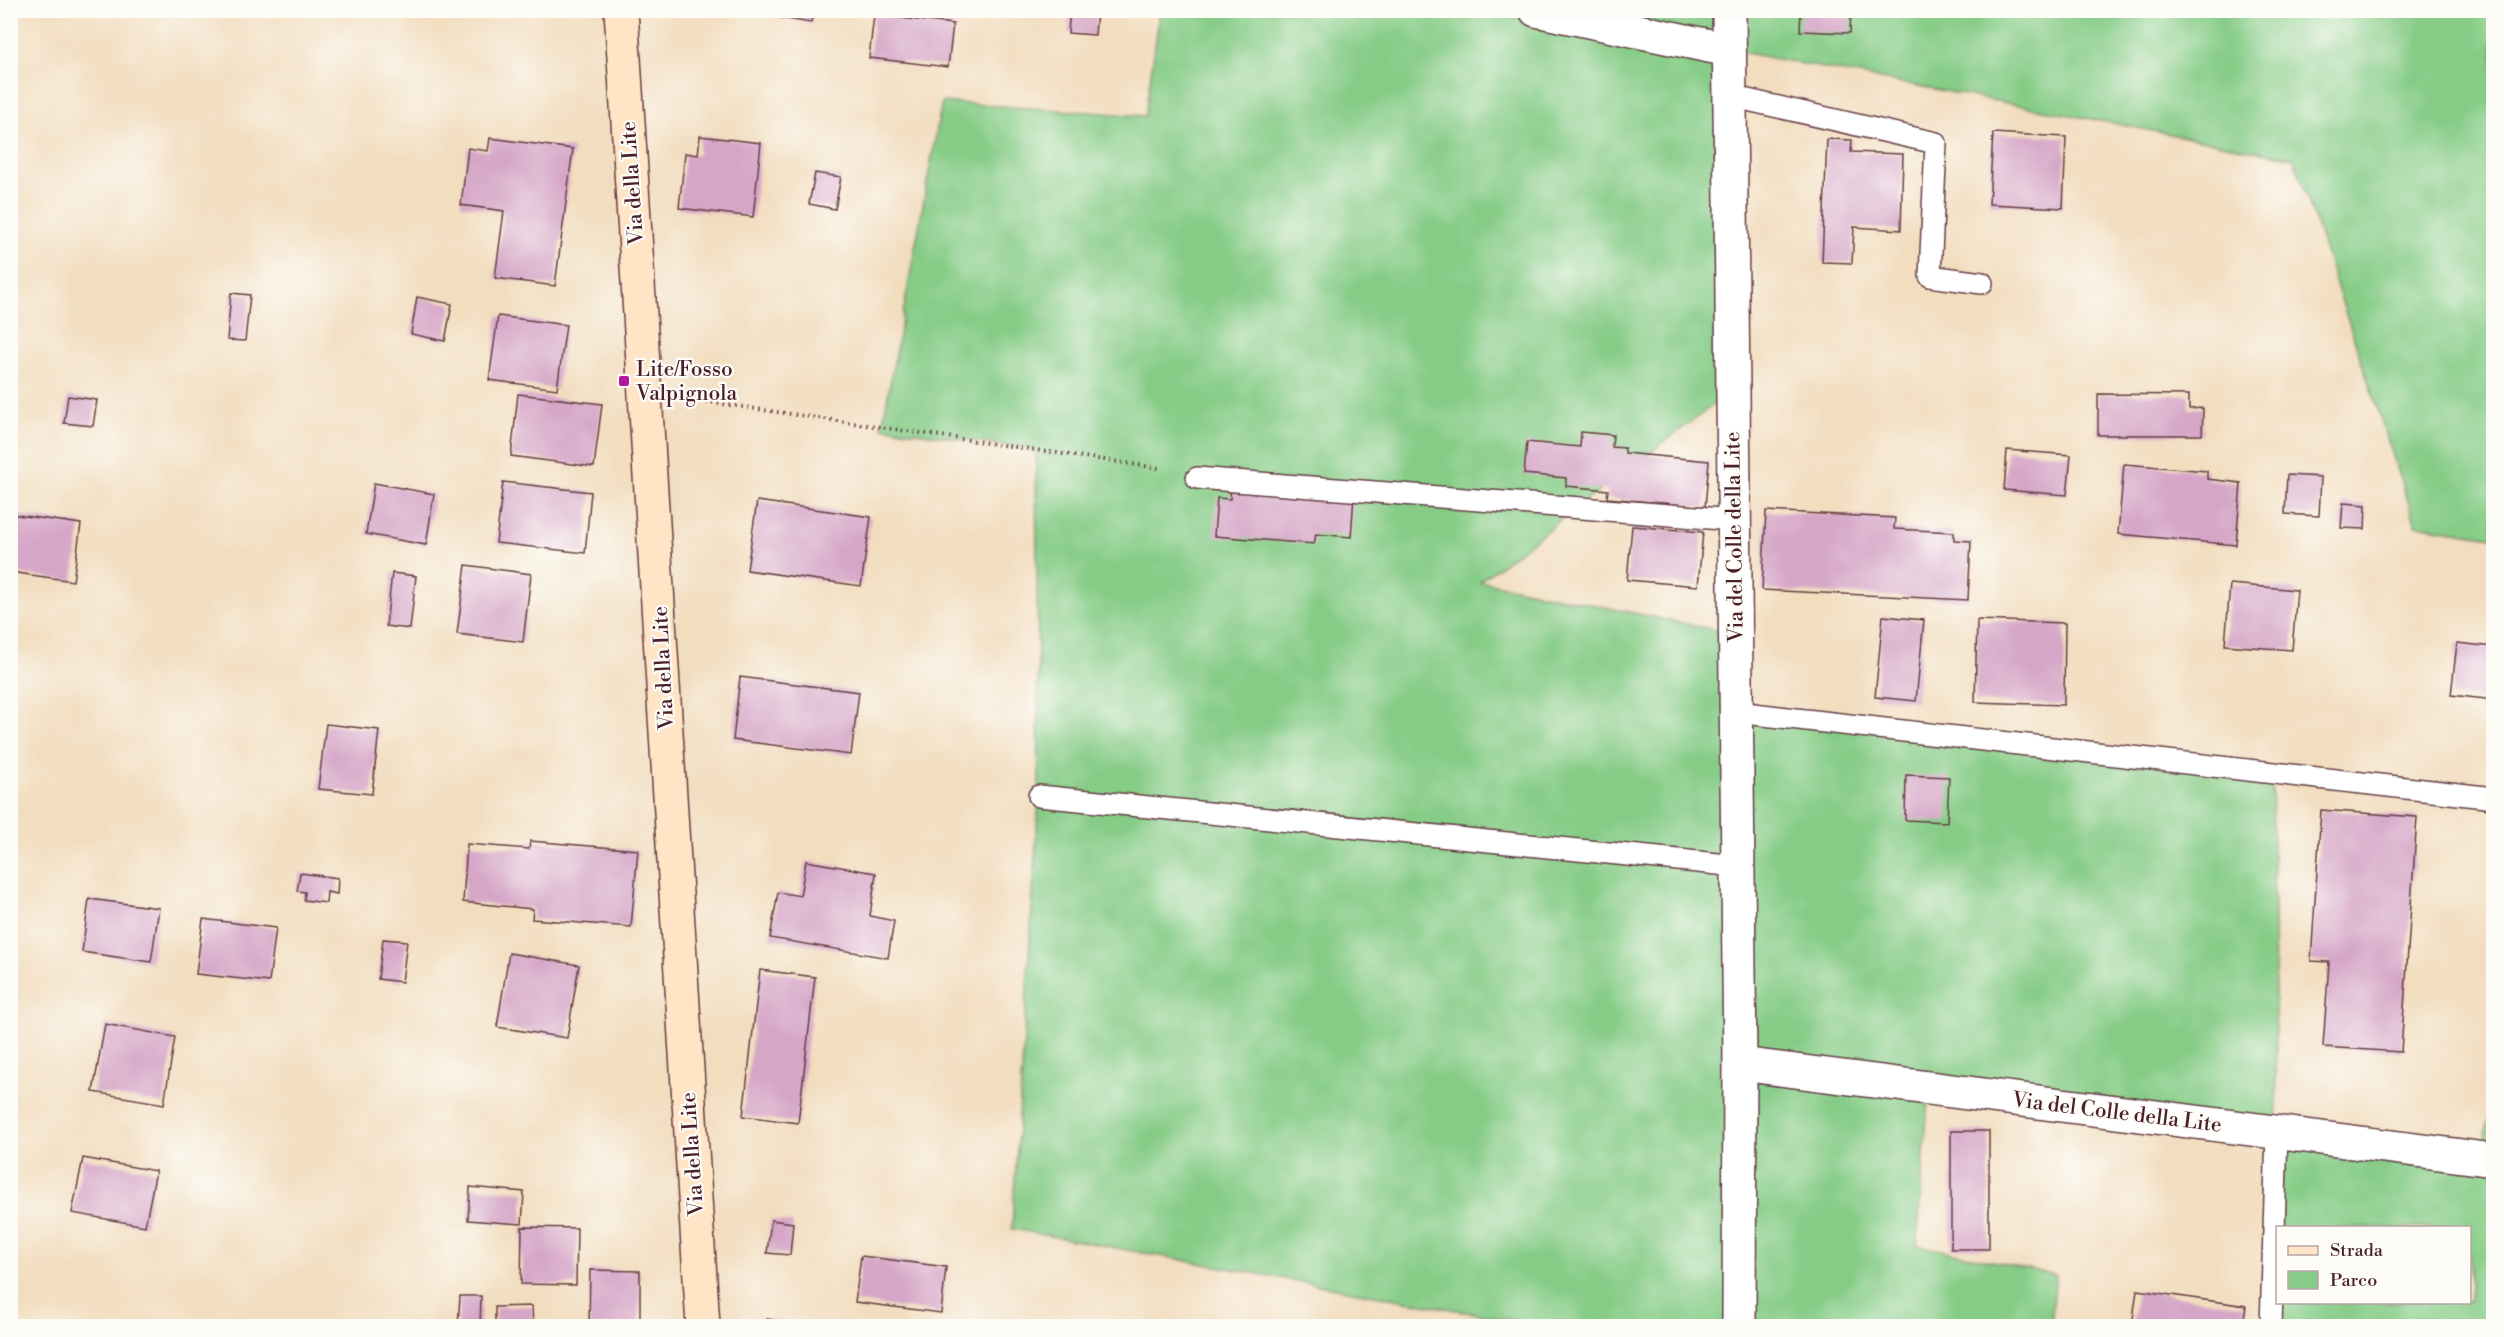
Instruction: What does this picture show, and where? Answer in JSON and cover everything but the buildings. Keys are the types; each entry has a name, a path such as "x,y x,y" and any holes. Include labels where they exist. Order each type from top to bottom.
{"street":[{"name":"Via della Lite","path":"621,10 703,1326"},
{"path":"1536,10 1729,50"},
{"name":"Via del Colle della Lite","path":"1729,10 1740,1064 1739,1326"},
{"name":"Via del Colle della Lite","path":"1740,1064 2493,1160"}],"lane":[{"path":"1730,96 1936,143 1930,276 1982,283"},
{"path":"1197,477 1734,520"},
{"path":"1736,712 2493,798"},
{"path":"1039,796 1738,866"},
{"path":"2271,1326 2277,1132"}],"path":[{"path":"645,393 1159,468"}],"green space":[{"path":"1160,11 2493,11 2493,537 2416,525 2294,158 1730,50 1733,390 1480,581 1735,634 1736,712 2272,773 2277,1132 2483,1159 2493,1079 2493,1326 2271,1326 2277,1133 1929,1089 1917,1245 2056,1275 2051,1326 1528,1326 1527,1323 1012,1229 1039,796 1036,450 882,427 942,102 1145,116"}],"place":[{"name":"Lite/Fosso Valpignola","path":"624,381"}]}
